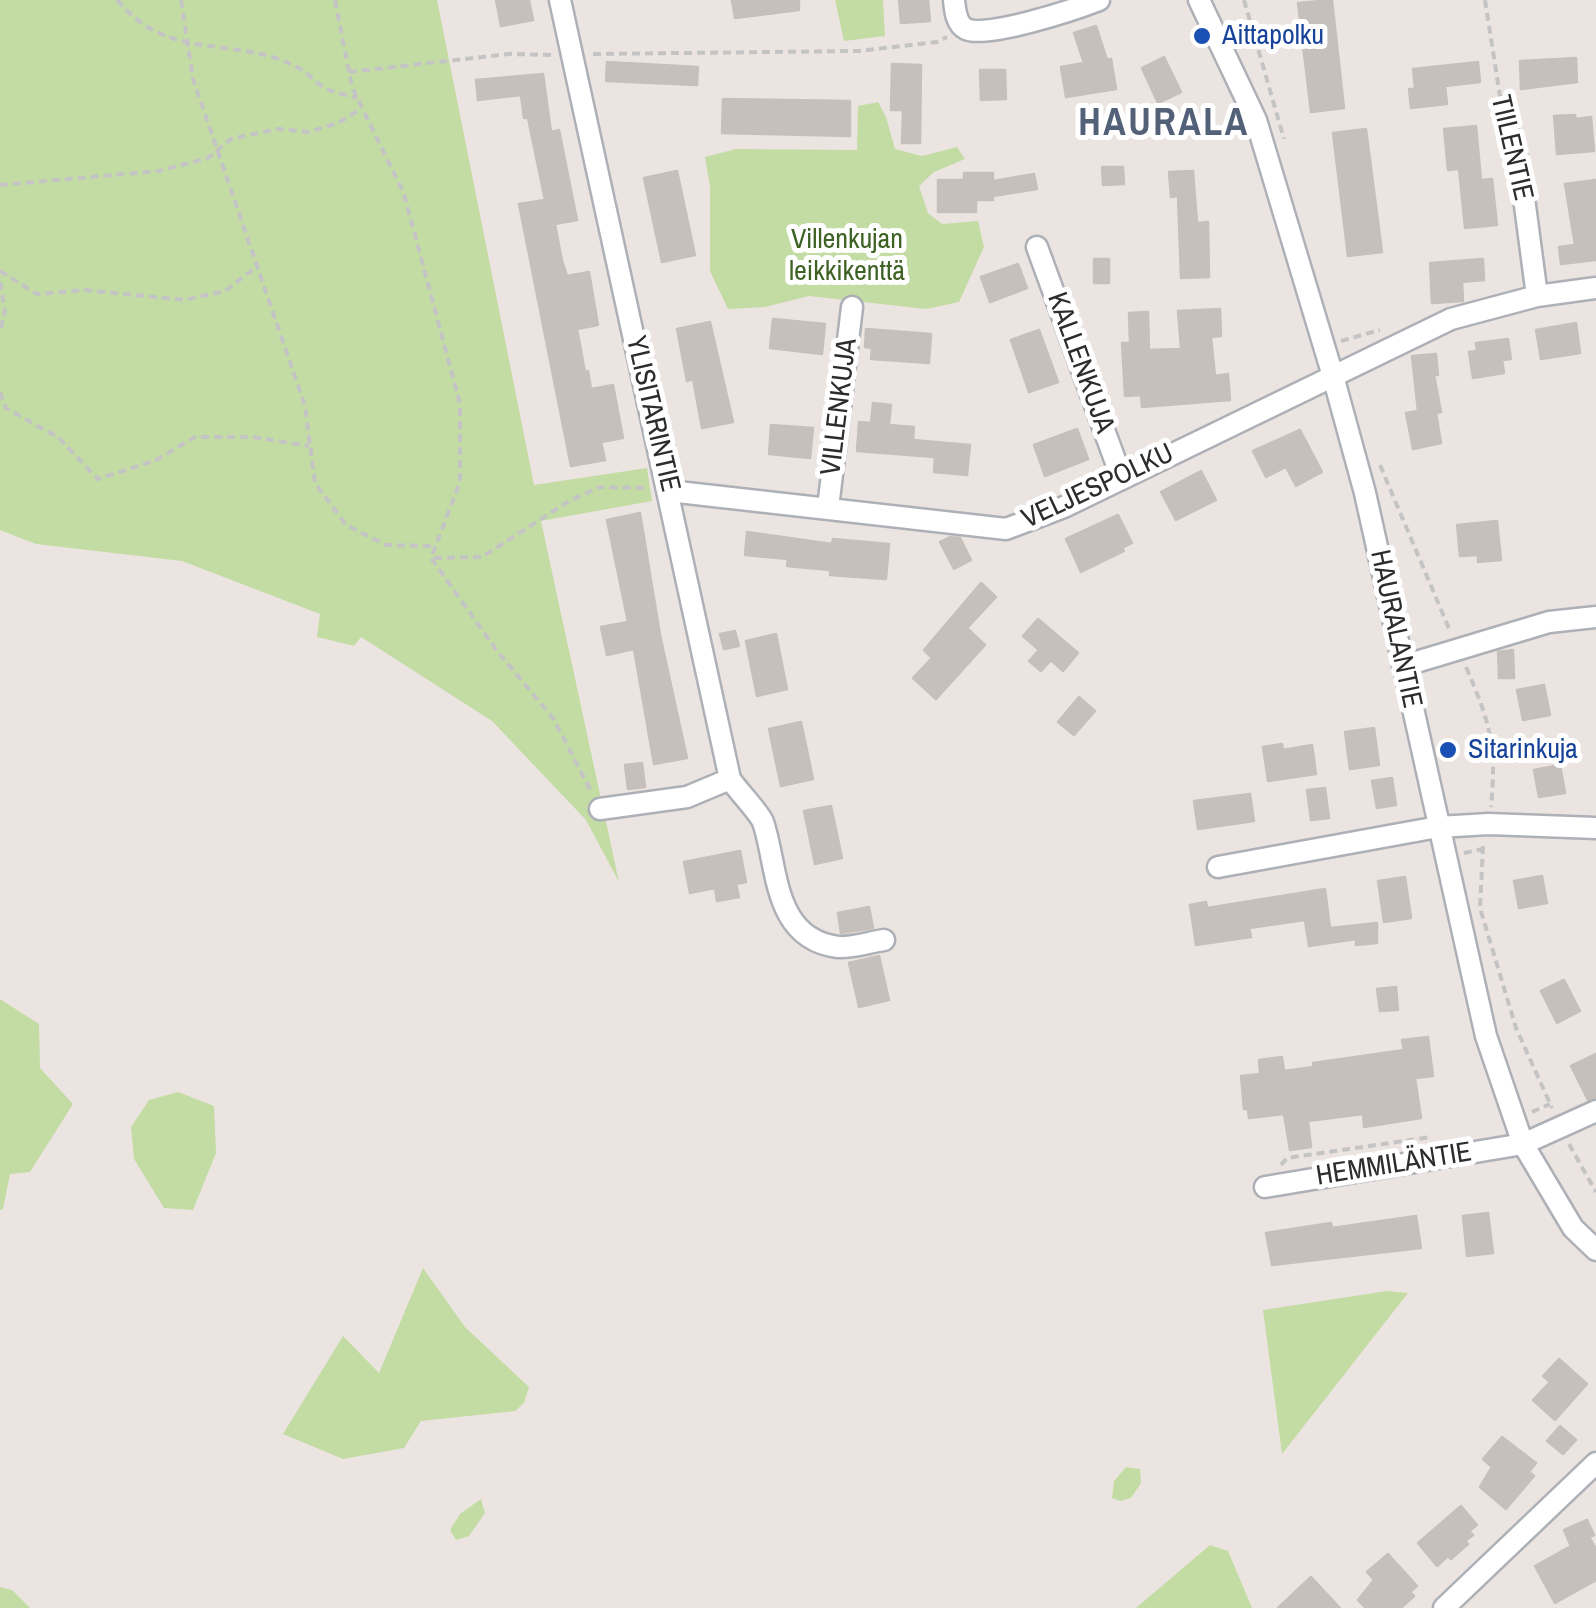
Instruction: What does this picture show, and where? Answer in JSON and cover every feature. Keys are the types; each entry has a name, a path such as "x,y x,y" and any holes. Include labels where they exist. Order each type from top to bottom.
{"street":[{"name":"YLISITARINTIE","path":"560,0 730,779 762,820 776,886 797,924 812,937 838,947 884,940"},
{"path":"954,0 958,22 965,28 994,29 1038,20 1099,0"},
{"name":"HAURALANTIE","path":"1198,0 1256,120 1342,372 1365,493 1486,1036 1523,1144 1573,1228 1596,1250"},
{"name":"TIILENTIE","path":"1506,124 1520,168 1537,296"},
{"name":"KALLENKUJA","path":"1037,247 1122,478"},
{"name":"VELJESPOLKU","path":"670,491 1006,529 1122,478 1451,319 1537,296 1596,288"},
{"name":"VILLENKUJA","path":"828,508 852,306"},
{"path":"1403,666 1549,622 1596,617"},
{"path":"600,809 687,797 730,779"},
{"path":"1218,867 1438,827 1489,824 1596,828"},
{"name":"HEMMILÄNTIE","path":"1265,1186 1523,1144 1596,1111"},
{"path":"1444,1608 1594,1471"}],"path":[{"path":"117,0 126,12 176,43 237,50 296,66 326,88 356,98"},
{"path":"181,0 193,79 305,406 315,483 346,526 386,545 436,546"},
{"path":"334,0 356,98 404,194 460,404 460,482 432,558"},
{"path":"1244,0 1286,143"},
{"name":"TIILENTIE","path":"1485,0 1506,124"},
{"path":"349,72 509,54 859,51 937,42 965,28"},
{"path":"0,185 159,171 208,158 231,138 278,129 309,132 338,123 361,109"},
{"path":"0,271 37,294 84,290 185,300 224,291 259,265"},
{"path":"0,282 4,311 0,331"},
{"path":"1342,372 1342,341 1388,328"},
{"path":"0,392 6,408 59,438 98,479 156,460 194,436 253,436 309,446"},
{"path":"1378,461 1489,721 1494,748 1480,908 1516,1028 1560,1126 1596,1192"},
{"path":"432,558 482,557 570,501 600,487 624,485 670,491"},
{"path":"432,558 496,651 553,718 600,809"},
{"path":"1515,1120 1550,1104"},
{"path":"1265,1186 1286,1158 1432,1137"}],"green space":[{"path":"0,0 437,0 534,485 647,468 652,501 541,521 619,882 586,820 492,721 361,637 354,646 317,637 320,614 182,561 36,544 0,530"},
{"path":"835,0 883,0 885,36 844,41"},
{"name":"Villenkujan leikkikenttä","path":"878,102 895,149 922,156 957,147 965,159 934,172 919,186 928,213 942,224 978,221 984,247 959,302 926,309 809,296 765,307 728,309 710,271 710,187 705,157 736,149 857,150 858,106"},
{"path":"0,999 39,1024 40,1068 73,1104 30,1172 10,1174 0,1210"},
{"path":"178,1092 214,1106 216,1153 193,1210 164,1208 134,1159 131,1127 149,1100"},
{"path":"423,1268 465,1327 529,1387 524,1403 515,1411 421,1421 404,1448 343,1459 283,1434 343,1336 379,1373"},
{"path":"1387,1291 1408,1293 1282,1454 1263,1310"},
{"path":"1126,1467 1140,1469 1141,1483 1131,1498 1120,1501 1112,1498 1114,1481"},
{"path":"481,1499 485,1513 469,1536 456,1540 450,1530 460,1514"},
{"path":"1210,1545 1228,1551 1252,1608 1136,1608"},
{"path":"0,1587 12,1590 30,1608 0,1608"}],"building":[{"path":"496,0 529,0 533,20 501,26"},
{"path":"732,0 799,0 799,10 735,18"},
{"path":"899,0 928,0 930,21 901,23"},
{"path":"1332,0 1344,108 1311,112 1298,3"},
{"path":"1096,26 1107,60 1111,59 1116,89 1066,97 1061,67 1084,63 1074,33"},
{"path":"1164,57 1181,92 1158,103 1142,68"},
{"path":"1576,58 1577,82 1521,89 1520,61"},
{"path":"607,62 698,67 697,85 606,81"},
{"path":"1478,62 1480,82 1445,86 1447,104 1411,108 1409,89 1415,89 1413,69"},
{"path":"892,64 921,65 920,143 902,143 903,110 891,110"},
{"path":"980,70 1005,70 1006,99 981,100"},
{"path":"543,74 551,132 559,130 577,220 555,224 562,261 567,276 589,272 598,325 577,329 585,372 588,371 591,389 613,385 623,438 601,442 605,460 571,466 519,204 545,200 528,118 524,118 521,95 478,100 476,80"},
{"path":"723,99 850,101 850,136 722,133"},
{"path":"1575,115 1576,119 1591,117 1594,151 1557,154 1554,116"},
{"path":"1476,126 1481,180 1492,179 1497,225 1465,228 1459,169 1448,170 1444,129"},
{"path":"1366,129 1382,252 1348,256 1333,133"},
{"path":"1102,167 1123,167 1124,184 1103,185"},
{"path":"677,171 695,255 662,262 644,178"},
{"path":"1193,171 1197,223 1208,222 1209,277 1181,278 1178,196 1171,197 1169,172"},
{"path":"964,173 993,173 993,181 1034,174 1037,189 993,196 993,200 976,200 976,212 938,212 938,180 964,180"},
{"path":"1596,180 1596,260 1561,264 1559,247 1575,245 1565,184"},
{"path":"1094,259 1109,259 1109,283 1094,283"},
{"path":"1483,259 1484,280 1462,282 1463,301 1432,303 1430,263"},
{"path":"1018,264 1027,288 990,302 981,277"},
{"path":"1220,309 1221,336 1211,337 1215,376 1228,374 1230,400 1142,407 1141,395 1125,396 1122,343 1130,343 1129,313 1148,312 1149,350 1181,349 1178,311"},
{"path":"773,319 825,324 822,354 770,348"},
{"path":"710,322 733,422 702,428 693,379 687,381 677,329"},
{"path":"1576,323 1580,353 1541,359 1536,330"},
{"path":"866,329 931,334 929,363 871,359 872,348 865,347"},
{"path":"1039,330 1058,382 1029,392 1011,340"},
{"path":"1508,339 1511,359 1502,360 1504,373 1473,378 1469,352 1477,351 1476,343"},
{"path":"1436,354 1438,375 1434,375 1441,412 1436,413 1441,443 1413,449 1406,413 1418,411 1412,356"},
{"path":"873,403 891,405 889,425 914,427 913,440 970,445 967,475 934,472 935,457 857,451 859,422 871,423"},
{"path":"771,425 813,428 810,458 769,454"},
{"path":"1077,429 1088,459 1045,476 1034,445"},
{"path":"1300,430 1322,472 1296,486 1286,467 1266,477 1253,451"},
{"path":"1201,471 1216,500 1176,520 1161,492"},
{"path":"640,513 660,635 687,758 654,764 634,649 607,655 601,627 628,622 607,520"},
{"path":"1118,515 1132,543 1081,572 1066,539"},
{"path":"1497,521 1501,560 1478,562 1478,555 1460,556 1457,525"},
{"path":"747,532 832,544 833,539 889,544 886,579 830,575 830,570 787,566 788,559 745,555"},
{"path":"960,538 971,560 954,569 940,542"},
{"path":"981,583 996,597 967,628 985,645 936,699 913,678 932,658 924,650"},
{"path":"1038,619 1078,653 1063,671 1051,660 1041,671 1029,661 1039,650 1023,636"},
{"path":"735,631 739,646 724,649 720,634"},
{"path":"776,634 787,689 757,696 746,641"},
{"path":"1513,650 1514,678 1499,678 1498,652"},
{"path":"1544,685 1550,715 1523,720 1517,690"},
{"path":"1079,697 1095,711 1074,735 1058,722"},
{"path":"801,722 813,779 781,786 769,729"},
{"path":"1374,728 1379,765 1350,769 1345,732"},
{"path":"1282,744 1283,750 1312,745 1316,774 1268,781 1263,747"},
{"path":"642,763 645,787 628,789 625,765"},
{"path":"1560,765 1565,793 1539,797 1534,770"},
{"path":"1392,778 1396,805 1377,808 1372,781"},
{"path":"1325,788 1329,818 1311,820 1307,790"},
{"path":"1250,794 1254,821 1198,829 1194,801"},
{"path":"831,806 842,858 815,864 804,811"},
{"path":"740,851 746,882 736,884 739,897 717,901 715,888 690,893 684,862"},
{"path":"1542,876 1547,903 1519,908 1514,881"},
{"path":"1405,877 1411,918 1384,922 1378,881"},
{"path":"1325,889 1330,928 1377,923 1377,943 1356,945 1356,939 1309,946 1305,920 1249,928 1251,937 1196,945 1190,905 1206,902 1207,908"},
{"path":"869,907 873,928 841,933 838,913"},
{"path":"879,956 889,1000 859,1007 849,963"},
{"path":"1564,980 1580,1011 1557,1023 1541,991"},
{"path":"1396,987 1398,1010 1380,1011 1377,989"},
{"path":"1428,1037 1433,1076 1415,1078 1421,1118 1364,1127 1363,1114 1308,1121 1311,1147 1290,1150 1284,1114 1249,1118 1248,1109 1244,1109 1241,1076 1260,1074 1259,1060 1282,1057 1284,1071 1314,1067 1313,1063 1404,1050 1402,1040"},
{"path":"1596,1054 1596,1097 1588,1100 1571,1066"},
{"path":"1488,1213 1493,1253 1467,1256 1463,1216"},
{"path":"1416,1216 1421,1248 1272,1265 1266,1233"},
{"path":"1559,1359 1587,1384 1555,1420 1533,1400 1550,1382 1543,1376"},
{"path":"1560,1426 1576,1440 1563,1454 1547,1441"},
{"path":"1502,1437 1536,1463 1529,1472 1534,1476 1506,1509 1480,1487 1492,1467 1483,1459"},
{"path":"1461,1506 1477,1525 1469,1531 1473,1535 1451,1559 1448,1556 1437,1566 1418,1543"},
{"path":"1587,1520 1594,1535 1589,1537 1596,1549 1596,1580 1555,1603 1535,1566 1571,1546 1564,1530"},
{"path":"1388,1554 1417,1586 1410,1592 1414,1596 1401,1608 1366,1608 1358,1600 1374,1580 1367,1572"},
{"path":"1311,1577 1340,1608 1278,1608"}],"place":[{"name":"Aittapolku","path":"1202,36"},
{"name":"Sitarinkuja","path":"1448,750"}],"district":[{"name":"HAURALA","path":"1164,125"}]}
